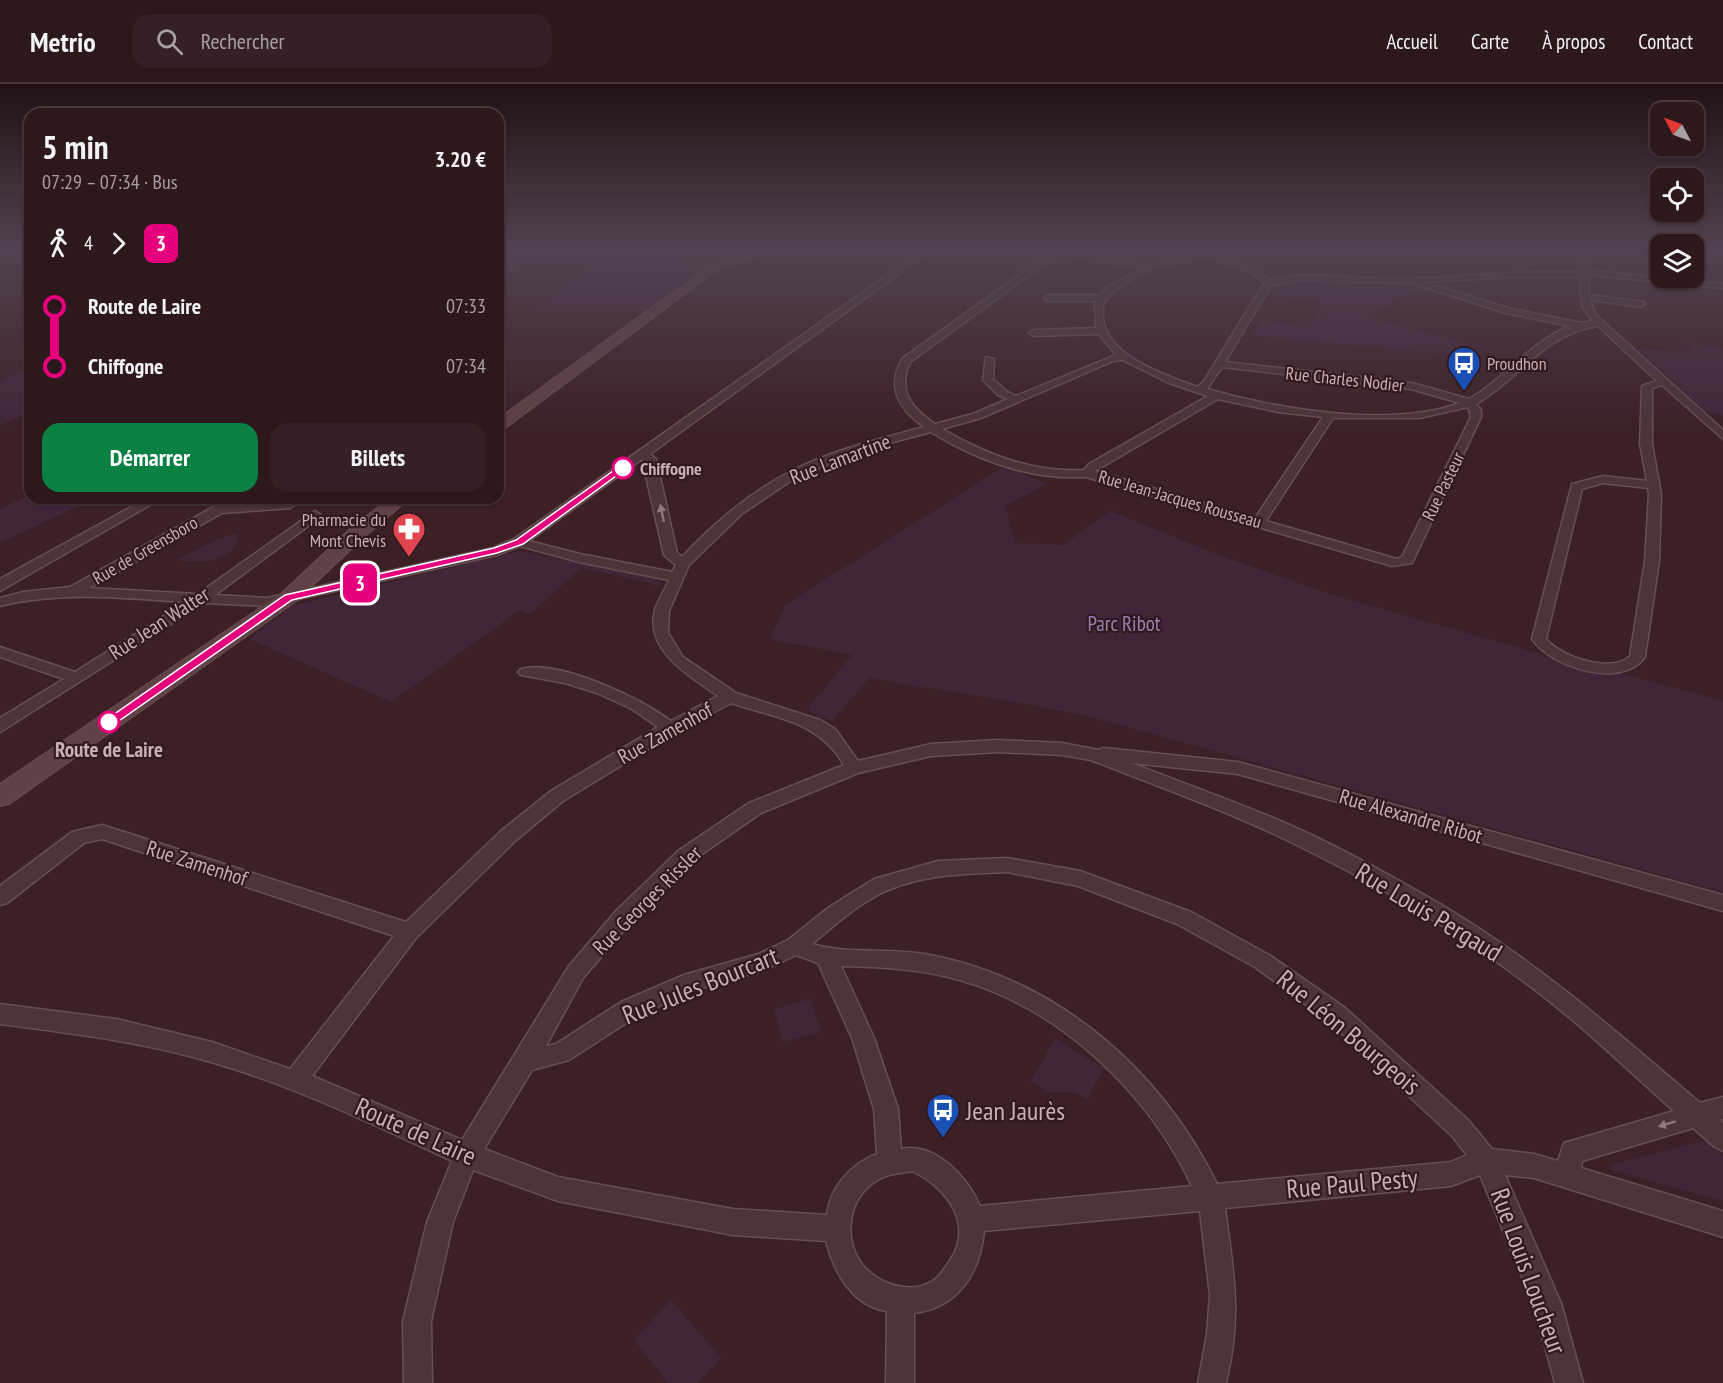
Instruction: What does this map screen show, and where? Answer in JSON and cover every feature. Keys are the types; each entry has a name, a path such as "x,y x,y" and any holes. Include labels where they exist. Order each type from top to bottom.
{"street":[{"path":"504,422 656,310"},
{"name":"Rue de Greensboro","path":"0,602 23,596 73,591 267,602 497,551 519,542 844,310"},
{"name":"Rue Jean-Jacques Rousseau","path":"976,310 906,360 898,375 899,392 906,405 931,428 992,456 1036,472 1061,475 1087,473 1397,563"},
{"path":"1097,310 1102,331 1108,341 1124,357 1146,369 1219,394 1330,415 1383,417 1424,414 1470,403 1482,396 1542,343 1581,325"},
{"path":"1201,389 1208,383 1251,310"},
{"path":"1508,310 1581,325 1601,325"},
{"path":"1589,310 1591,315 1601,325 1723,436"},
{"path":"1034,333 1102,331"},
{"name":"Rue Lamartine","path":"854,768 843,749 829,733 814,724 730,697 678,660 661,633 662,611 679,571 708,537 739,510 794,474 842,454 976,416 1111,359 1124,357"},
{"path":"988,359 988,380 1002,393 1018,400"},
{"name":"Rue Charles Nodier","path":"1218,364 1412,386 1470,403"},
{"path":"1652,485 1596,480 1583,482 1576,487 1539,639 1547,649 1561,657 1600,668 1622,669 1634,664 1652,561 1654,494 1646,444 1647,386 1664,382"},
{"path":"1087,473 1093,466 1219,394"},
{"name":"Rue Pasteur","path":"1397,563 1407,560 1476,417 1476,410 1470,403"},
{"path":"1259,522 1330,415"},
{"path":"642,454 650,459 671,555 679,571"},
{"name":"Rue de Greensboro","path":"0,587 4,582 144,505 140,504"},
{"name":"Rue de Greensboro","path":"73,591 219,509 290,504"},
{"path":"0,798 289,597 356,534 394,504"},
{"name":"Rue Jean Walter","path":"0,726 198,599 284,540 315,515"},
{"path":"519,542 579,558 679,571"},
{"path":"0,652 75,677"},
{"path":"526,672 556,675 619,694 651,712 670,728"},
{"name":"Rue Zamenhof","path":"295,1081 409,932 508,836 557,795 670,728 730,697"},
{"path":"0,710 16,716"},
{"name":"Rue Georges Rissler","path":"525,1061 576,972 623,917 685,856 755,808 854,768 931,750 987,747 1062,749 1094,754"},
{"name":"Rue Alexandre Ribot","path":"1094,754 1141,756 1238,768 1723,903"},
{"name":"Rue Louis Pergaud","path":"1094,754 1266,822 1325,850 1435,911 1524,971 1582,1015 1723,1138"},
{"name":"Rue Zamenhof","path":"0,897 79,837 102,832 409,932"},
{"name":"Rue Léon Bourgeois","path":"795,946 835,914 881,884 938,868 1007,865 1080,879 1184,918 1262,961 1345,1022 1455,1123 1486,1160"},
{"name":"Rue Jules Bourcart","path":"525,1061 561,1053 629,1009 691,982 762,962 795,946 826,957 890,958 971,974 1019,993 1065,1021 1112,1058 1159,1110 1210,1196 1224,1285 1217,1367 1212,1383"},
{"path":"826,957 864,1038 886,1110 890,1160"},
{"name":"Route de Laire","path":"0,1014 116,1029 212,1052 331,1094 467,1155 558,1189 733,1222 837,1229"},
{"path":"418,1383 417,1321 440,1222 467,1155 525,1061"},
{"path":"1566,1176 1573,1152 1723,1108"},
{"path":"912,1159 932,1166 950,1179 964,1198 971,1220 971,1245 962,1268 947,1287 926,1299 901,1302 881,1297 863,1286 849,1270 840,1250 837,1229 839,1209 846,1191 858,1176 873,1165 890,1160 912,1159"},
{"name":"Rue Paul Pesty","path":"971,1220 1451,1174 1486,1160 1534,1166 1723,1224"},
{"name":"Rue Louis Loucheur","path":"1486,1160 1547,1303 1569,1383"},
{"path":"900,1383 901,1302"}],"green space":[{"path":"532,310 647,310 645,311 529,312"},
{"path":"1320,310 1379,310 1364,317 1461,342 1447,354 1252,335 1261,321 1309,328 1317,316 1325,317 1325,314 1318,313"},
{"path":"1687,343 1723,349 1723,415 1705,411 1639,349 1691,352"},
{"path":"24,370 24,415 0,425 0,381"},
{"name":"Parc Ribot","path":"1005,466 1047,484 1005,506 1015,543 1063,545 1111,511 1208,551 1326,593 1597,670 1619,673 1723,701 1723,892 1088,716 869,678 832,721 807,710 852,655 770,639 785,605"},
{"path":"24,498 24,504 82,504 0,543 0,509"},
{"path":"237,533 232,550 225,555 205,561 177,560 217,539"},
{"path":"519,551 652,578 660,582 659,585 581,568 530,614 520,610 391,702 250,639 292,606"},
{"path":"810,999 821,1032 783,1042 774,1009"},
{"path":"1055,1039 1104,1068 1087,1099 1073,1092 1049,1092 1031,1081"},
{"path":"1707,1140 1723,1157 1723,1201 1611,1170 1610,1165"},
{"path":"671,1300 721,1358 698,1383 668,1383 634,1340"}],"bus line":[{"name":"3","path":"109,722 289,597 497,551 519,542 623,468"}],"place":[{"name":"Proudhon","path":"1464,392"},
{"name":"Chiffogne","path":"623,468"},
{"name":"Pharmacie du Mont Chevis","path":"409,558"},
{"name":"Route de Laire","path":"109,722"},
{"name":"Jean Jaurès","path":"943,1139"}]}
